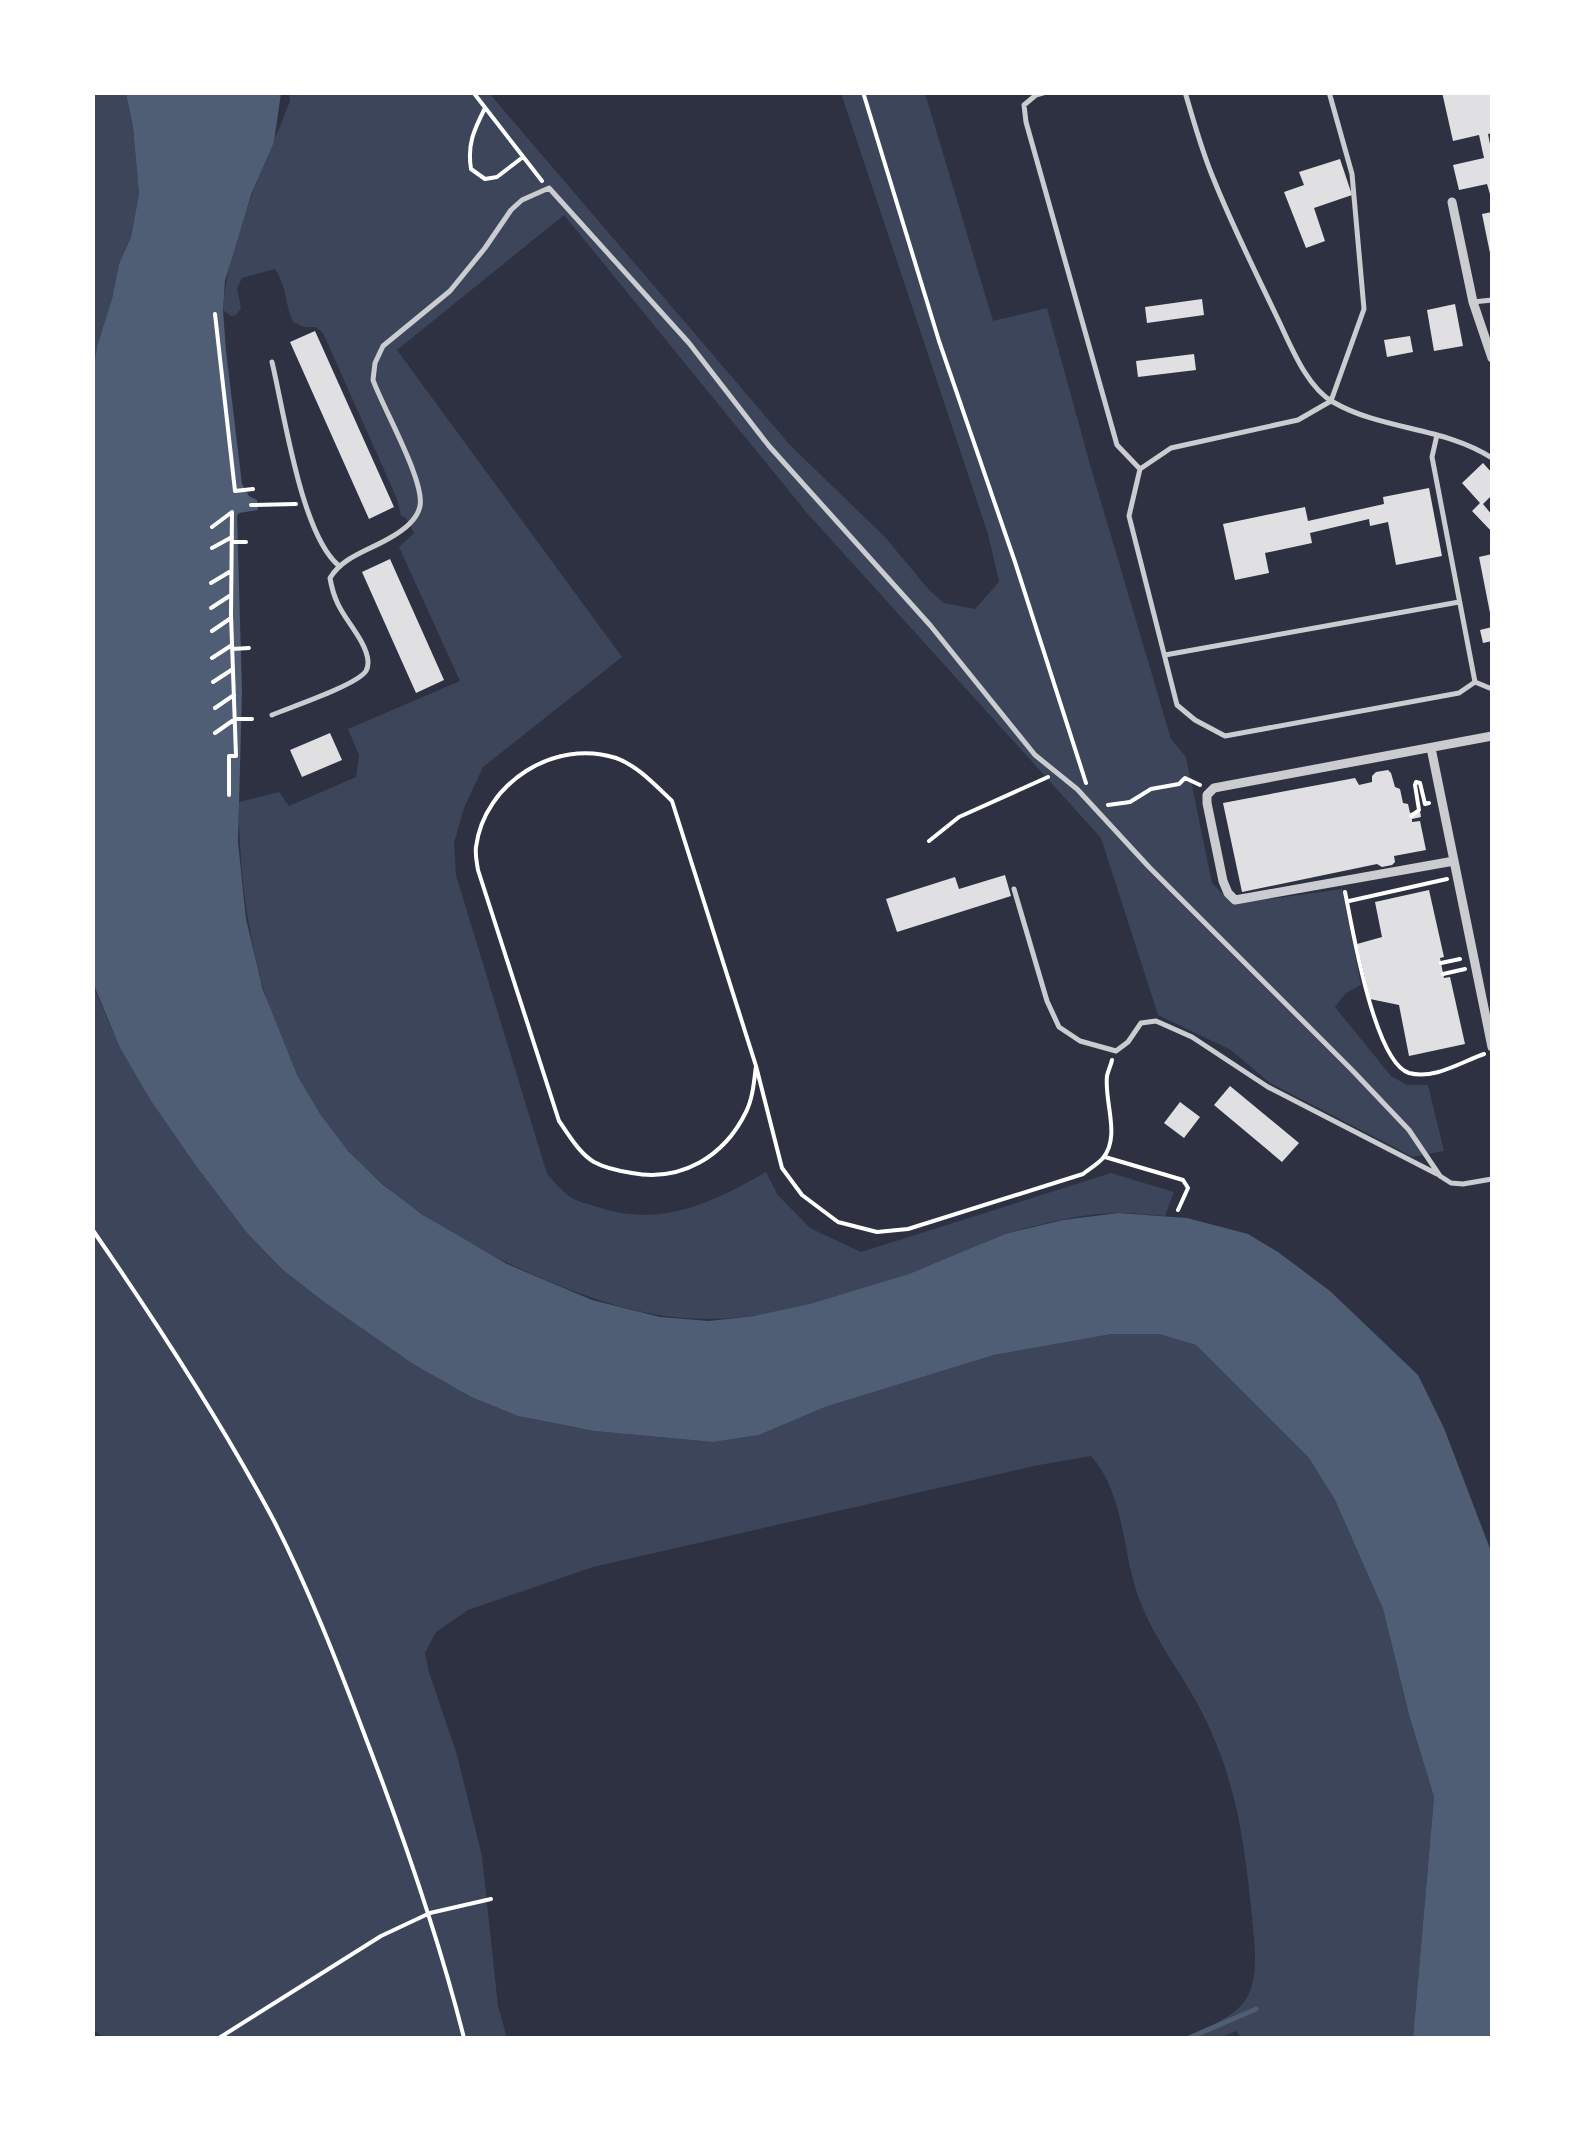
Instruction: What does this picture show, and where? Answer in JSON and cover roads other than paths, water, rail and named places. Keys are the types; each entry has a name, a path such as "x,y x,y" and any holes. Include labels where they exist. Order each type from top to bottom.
{"street":[{"path":"1452,202 1473,302 1492,358"},
{"path":"1454,862 1236,900 1223,881 1207,795 1214,788 1492,736"},
{"path":"1431,748 1492,1050"}],"lane":[{"path":"1046,92 1024,105 1026,122 1117,445 1140,469"},
{"path":"1185,92 1212,177 1304,373 1330,402 1478,448 1492,458"},
{"path":"1329,92 1352,174 1364,309 1330,402 1298,420 1171,448 1140,469 1129,516 1177,704 1195,720 1225,736 1459,693 1475,682"},
{"path":"272,715 353,682 365,672 369,661 363,643 345,619 333,595 330,578 338,565 411,523 420,507 420,487 373,380 383,346 450,291 511,210 522,200 549,188 689,343 769,446 918,611 1035,755 1077,789 1149,867 1352,1070 1409,1130 1440,1176"},
{"path":"1473,302 1492,300"},
{"path":"272,362 309,519 327,556 338,565"},
{"path":"1437,435 1432,458 1475,682"},
{"path":"1164,654 1459,602"},
{"path":"1475,682 1492,689"},
{"path":"1014,889 1059,1027 1080,1040 1116,1051 1141,1023 1156,1021 1192,1037 1268,1087 1451,1183 1492,1180"}],"waterway":[{"path":"1189,2038 1256,2009"}]}
